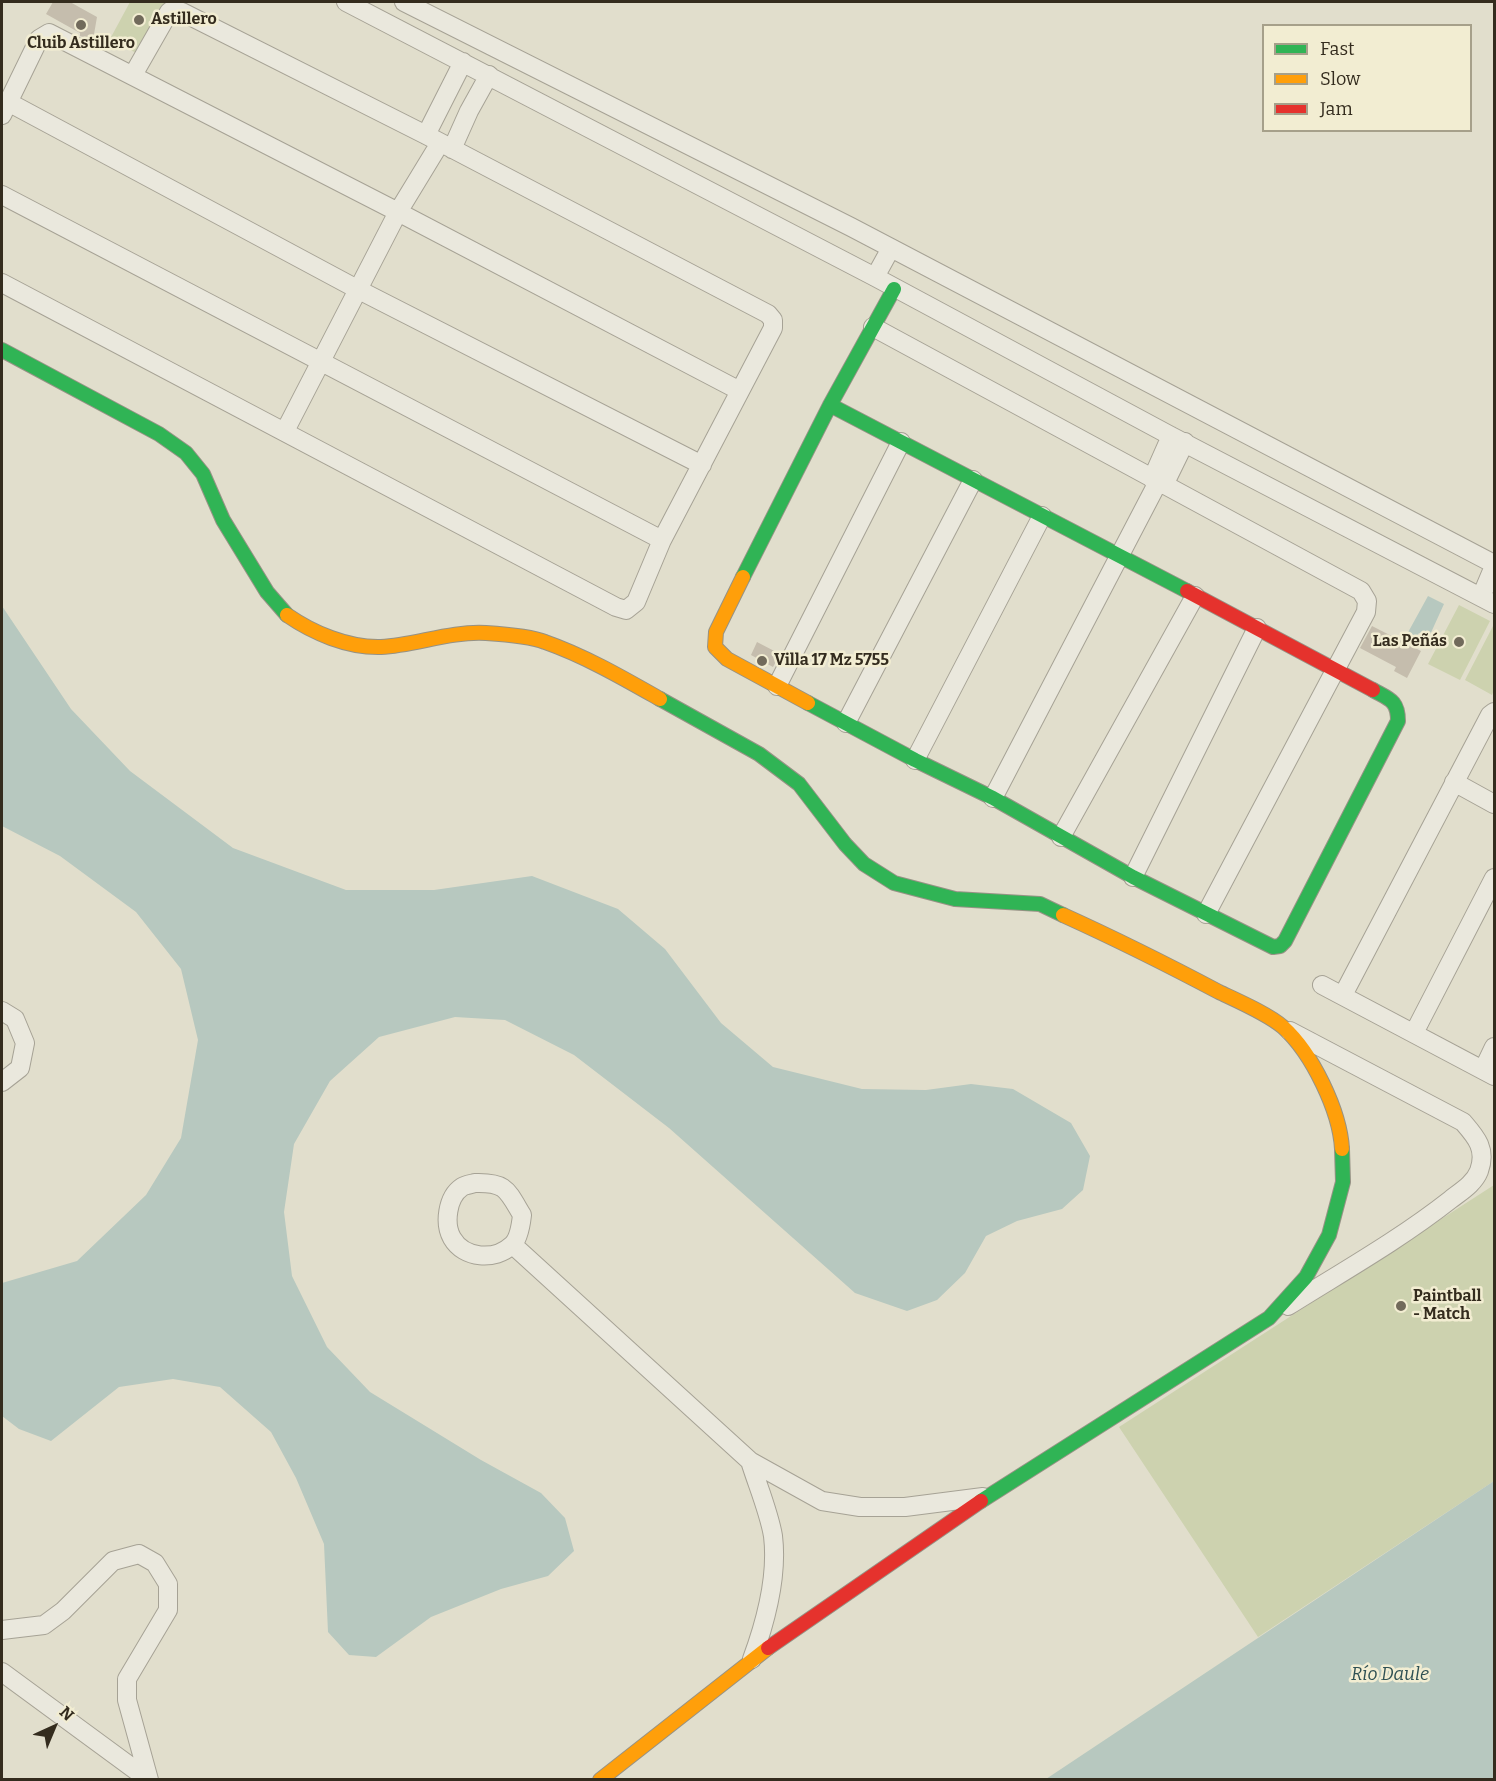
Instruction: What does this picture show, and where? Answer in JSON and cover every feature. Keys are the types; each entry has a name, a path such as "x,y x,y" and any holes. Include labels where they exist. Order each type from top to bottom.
{"street":[{"path":"345,2 875,277 1488,601 1494,565 891,248 404,2"},
{"path":"2,283 616,607 626,610 636,602 662,540 773,328 773,320 768,314 440,142 182,12 173,9 169,12 133,75"},
{"path":"702,465 5,109 39,39 49,33 133,75 740,391"},
{"path":"440,142 463,62"},
{"path":"285,431 398,212 440,142 469,111 489,75"},
{"path":"2,195 662,540"},
{"path":"875,277 891,248"},
{"path":"830,405 1335,668 1394,702 1398,710 1398,721 1280,946 1273,947 1133,877 993,798 915,760 727,659 715,647 716,632 830,405 894,289"},
{"path":"873,327 1361,591 1367,601 1365,612 1206,914"},
{"path":"2,350 159,434 186,453 203,474 223,520 267,592 287,615 310,631 343,642 380,647 437,637 484,633 543,640 618,675 759,754 799,784 844,844 864,864 894,883 955,899 1040,904 1134,948 1250,1007 1283,1027 1463,1122 1478,1139 1482,1153 1479,1171 1470,1184 1424,1220 986,1497 752,1659 600,1779"},
{"path":"993,798 1158,482 1178,439"},
{"path":"777,686 901,442"},
{"path":"846,723 973,480"},
{"path":"915,760 1042,516"},
{"path":"1061,837 1195,596"},
{"path":"1133,877 1257,628"},
{"path":"1343,995 1454,782 1490,715 1494,712"},
{"path":"1454,782 1494,804"},
{"path":"1414,1034 1494,878"},
{"path":"1322,985 1489,1073 1494,1047"},
{"path":"2,1011 15,1019 25,1043 20,1068 2,1082"},
{"path":"1269,1318 1306,1277 1329,1235 1343,1182 1341,1138 1330,1099 1312,1063 1283,1027"},
{"path":"492,1182 506,1188 522,1215 520,1229 513,1245 497,1253 481,1257 464,1250 452,1238 447,1218 451,1203 461,1188 475,1183 492,1182"},
{"path":"513,1245 750,1461 822,1501 860,1507 906,1508 986,1497"},
{"path":"750,1461 772,1535 774,1561 764,1626 752,1659"},
{"path":"2,1630 44,1625 63,1611 113,1561 139,1554 155,1563 168,1584 168,1610 127,1678 129,1709 149,1779"},
{"path":"2,1672 149,1779"}],"green space":[{"name":"Astillero","path":"130,2 167,2 140,55 110,39"},
{"name":"Las Peñás","path":"1459,605 1490,621 1460,680 1428,664"},
{"path":"1493,626 1494,690 1492,695 1465,680"},
{"name":"Paintball - Match","path":"1494,1185 1494,1481 1258,1637 1119,1427"}],"water":[{"path":"1428,596 1444,604 1429,637 1419,633 1414,640 1406,636"},
{"path":"2,606 71,709 130,771 233,848 346,890 434,890 532,876 618,909 665,949 721,1023 773,1067 862,1089 926,1090 971,1084 1013,1089 1071,1123 1090,1156 1083,1190 1062,1209 1017,1221 986,1236 965,1273 937,1300 907,1311 855,1293 669,1128 574,1055 505,1020 455,1017 379,1037 330,1081 294,1144 284,1212 292,1276 327,1347 370,1392 481,1460 541,1493 565,1518 574,1551 548,1576 501,1589 431,1617 376,1657 349,1655 328,1632 324,1544 296,1478 271,1432 220,1387 173,1379 119,1387 51,1441 19,1429 2,1416 2,1283 77,1261 146,1195 181,1138 198,1040 181,969 136,912 60,856 2,826"},
{"name":"Río Daule","path":"1494,1481 1494,1779 1046,1779"}],"building":[{"name":"Cluib Astillero","path":"53,2 70,2 97,17 93,40 80,36 80,33 46,14"},
{"path":"1372,626 1421,651 1407,678 1394,671 1396,667 1360,648"},
{"path":"757,642 780,654 773,667 751,655"}],"traffic: fast":[{"path":"743,577 830,405 894,289"},
{"path":"2,350 159,434 186,453 203,474 223,520 267,592 287,615"},
{"path":"830,405 1187,591"},
{"path":"808,703 915,760 993,798 1133,877 1273,947 1280,946 1285,941 1398,721 1398,714 1392,701 1373,690"},
{"path":"660,699 759,754 799,784 845,844 864,864 894,883 955,899 1040,904 1063,915"},
{"path":"981,1501 1269,1318 1306,1277 1329,1235 1343,1182 1342,1149"}],"traffic: slow":[{"path":"743,577 716,632 715,647 727,659 808,703"},
{"path":"287,615 331,638 369,647 394,646 473,633 532,638 589,661 660,699"},
{"path":"1063,915 1142,952 1269,1017 1283,1027 1304,1052 1323,1084 1336,1118 1342,1149"},
{"path":"600,1780 768,1648"}],"traffic: jam":[{"path":"1187,591 1373,690"},
{"path":"768,1648 981,1501"}],"place":[{"name":"Astillero","path":"139,20"},
{"name":"Cluib Astillero","path":"81,25"},
{"name":"Las Peñás","path":"1459,642"},
{"name":"Villa 17 Mz 5755","path":"762,661"},
{"name":"Paintball - Match","path":"1401,1306"}]}
